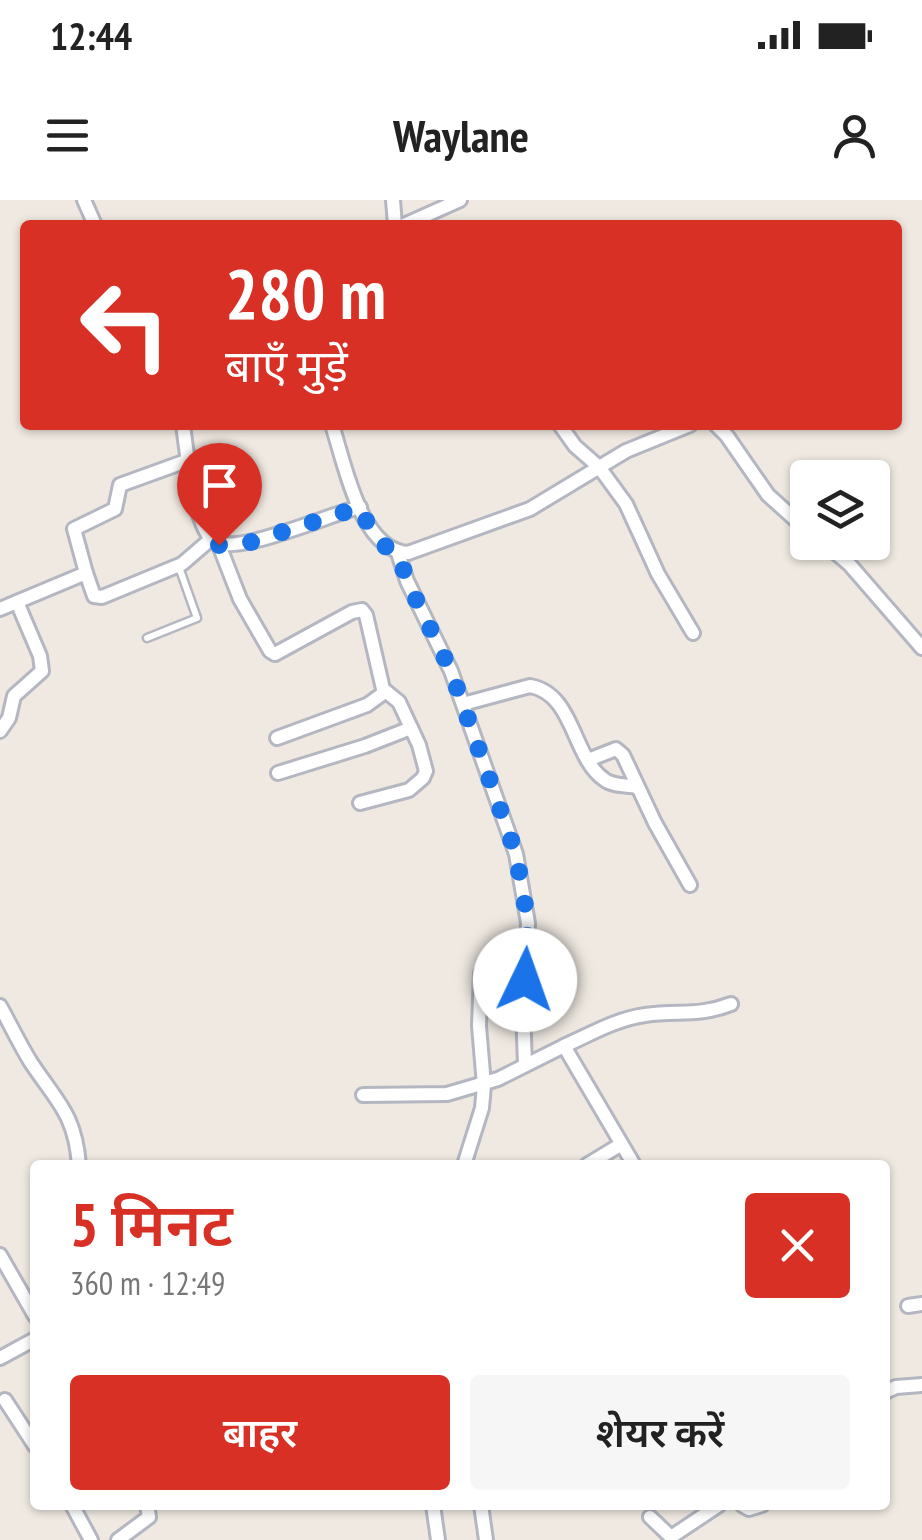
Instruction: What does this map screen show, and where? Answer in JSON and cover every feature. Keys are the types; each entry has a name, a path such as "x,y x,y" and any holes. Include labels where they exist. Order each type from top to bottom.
{"street":[{"path":"415,220 460,200"},
{"path":"184,430 194,495 240,599 270,652 275,654 362,610 385,692 399,702 425,761 424,778 409,790 360,803"},
{"path":"333,430 351,509 385,547 408,553 530,509 626,451 678,430"},
{"path":"564,430 626,504 658,574 693,633"},
{"path":"721,430 768,495 790,515"},
{"path":"188,460 120,486 115,509 74,529 86,573 98,598 178,566 215,542 245,544 351,509"},
{"path":"398,552 407,581 451,671 516,854 527,905 525,1065"},
{"path":"844,560 922,648"},
{"path":"0,609 86,573"},
{"path":"0,730 9,718 14,696 42,672 40,656 18,602"},
{"path":"463,704 530,686 541,688 570,722 588,760 606,782 637,786"},
{"path":"277,738 367,705 385,692"},
{"path":"278,772 411,728"},
{"path":"588,760 616,749 620,751 690,885"},
{"path":"466,1160 482,1108 484,1085 478,1026 481,973"},
{"path":"363,1094 441,1096 484,1085 626,1019 700,1014 731,1004"},
{"path":"0,1006 6,1032 68,1113 78,1160"},
{"path":"564,1046 630,1160"},
{"path":"595,1160 620,1145"},
{"path":"0,1256 6,1280 30,1310"},
{"path":"0,1358 30,1342"},
{"path":"890,1390 922,1385"},
{"path":"6,1400 30,1438"},
{"path":"75,1510 91,1540"},
{"path":"118,1540 149,1518 148,1510"},
{"path":"434,1510 438,1540"},
{"path":"482,1510 486,1540"},
{"path":"650,1517 671,1537 712,1510"}],"lane":[{"path":"147,638 197,618 178,566"}],"route":[{"path":"219,545 245,544 360,507 371,532 385,547 398,552 407,581 451,671 516,854 527,905 525,980"}]}
